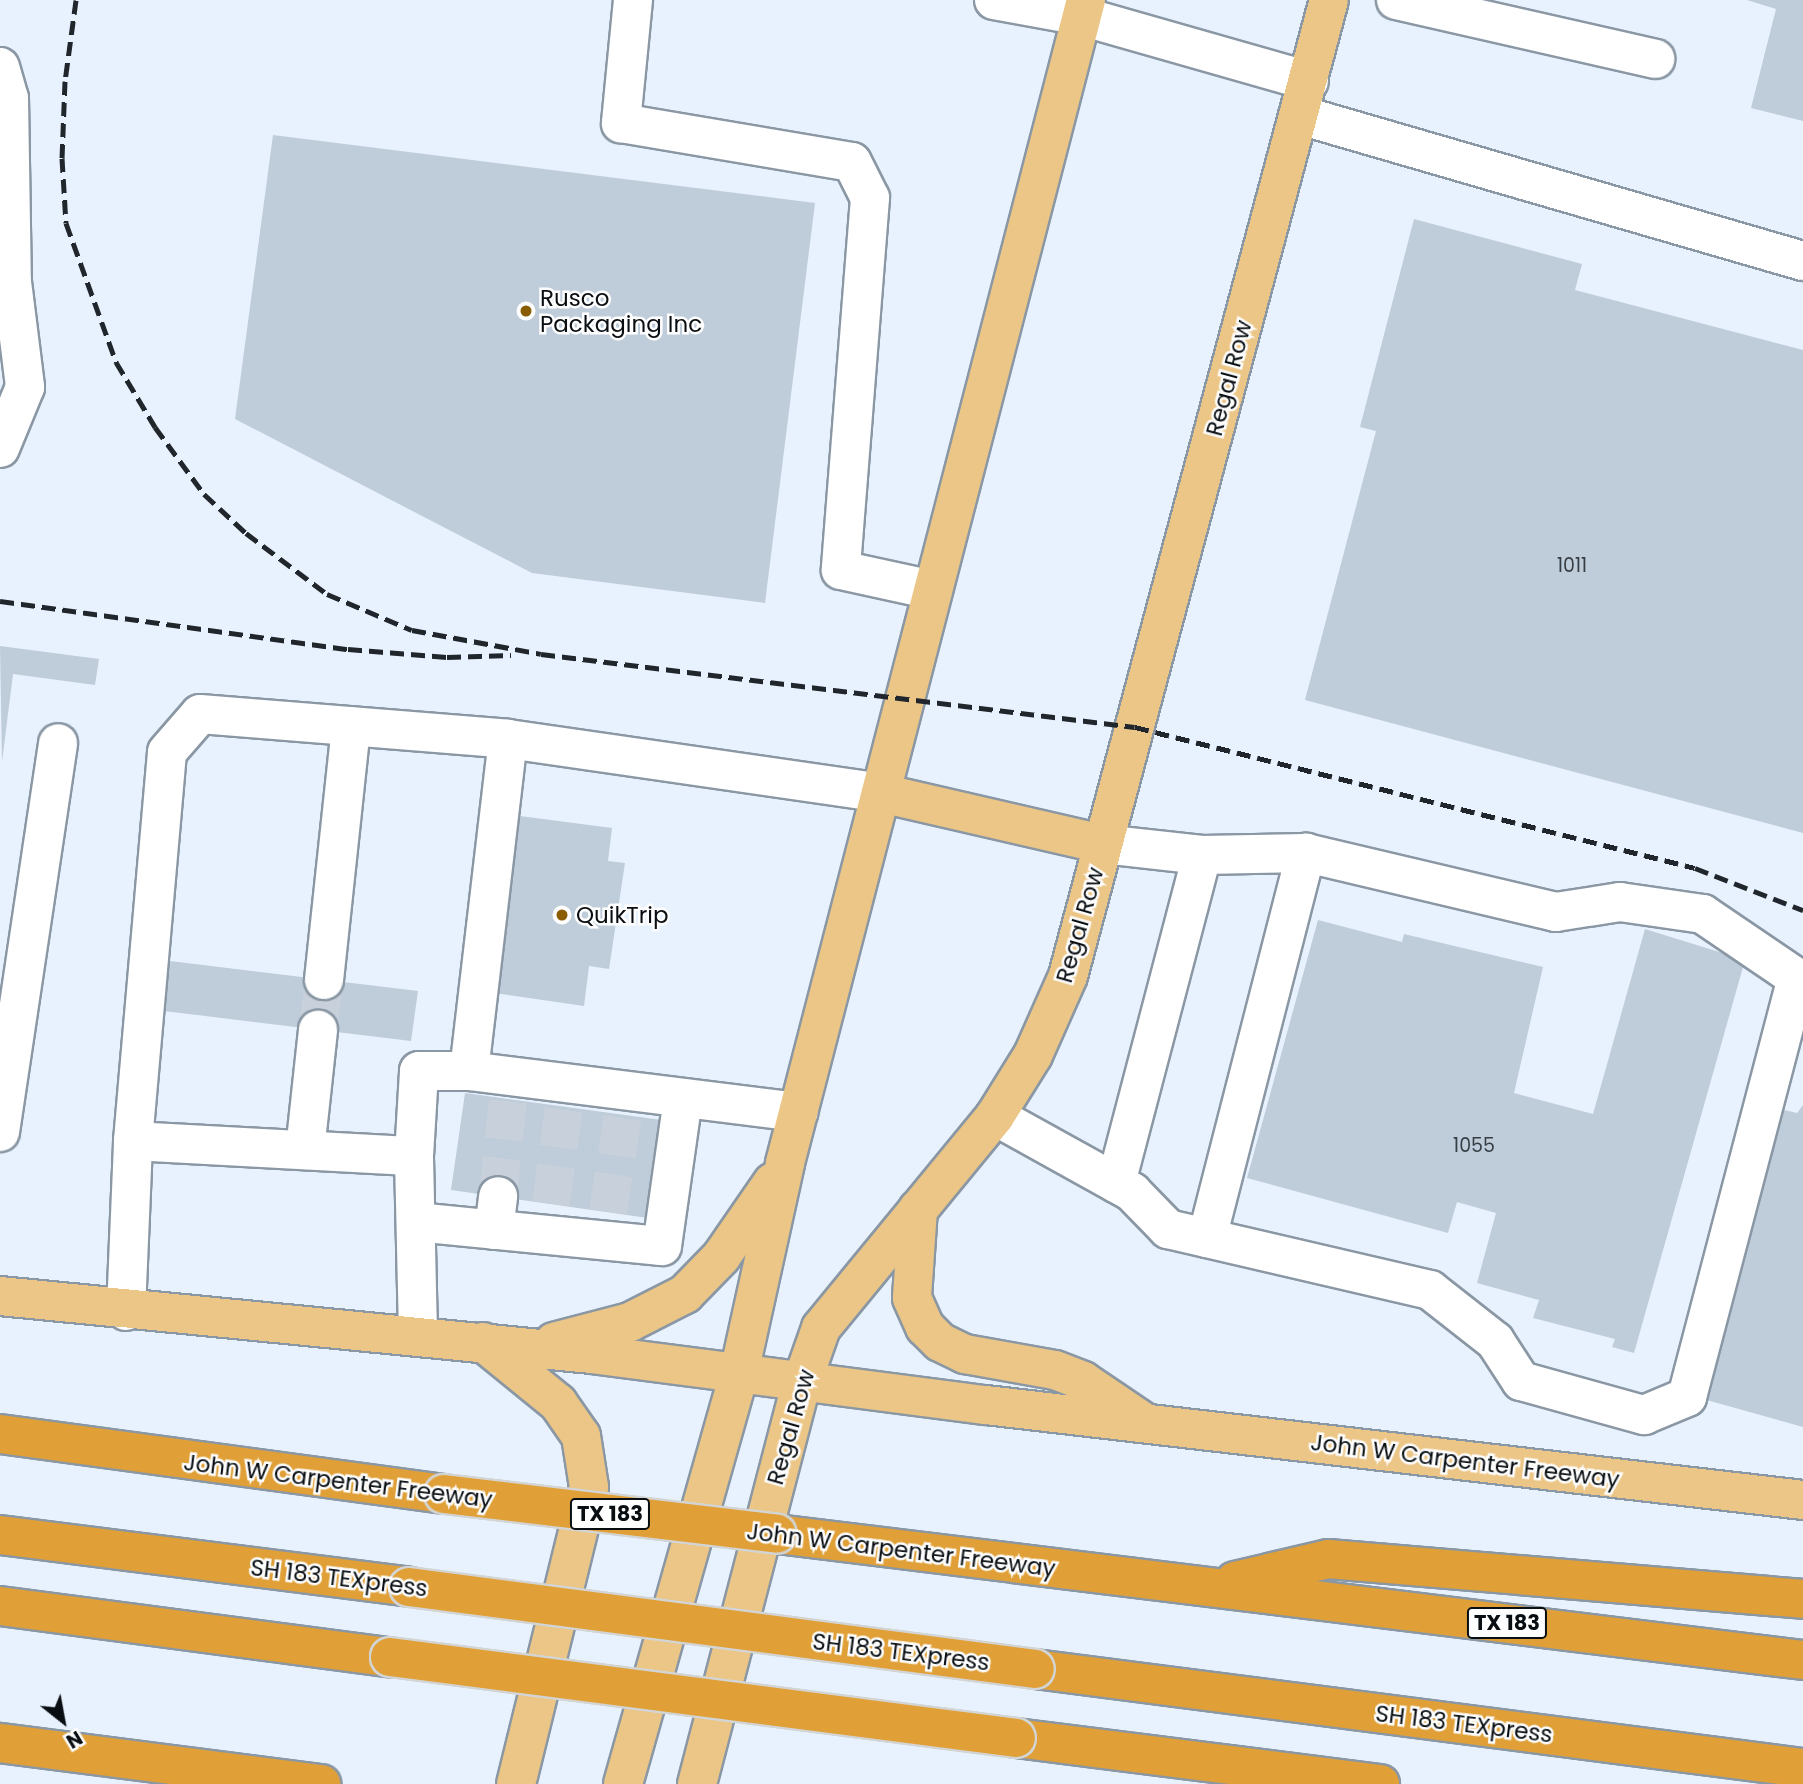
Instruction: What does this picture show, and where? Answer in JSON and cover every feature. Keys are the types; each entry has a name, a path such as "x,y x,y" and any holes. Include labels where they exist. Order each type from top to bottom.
{"highway":[{"name":"John W Carpenter Freeway","path":"0,1434 444,1494 1803,1660"},
{"name":"SH 183 TEXpress","path":"0,1535 1803,1768"},
{"path":"1211,1587 1328,1559 1803,1599"},
{"path":"0,1606 1380,1784"},
{"path":"0,1744 321,1784"}],"main road":[{"name":"Regal Row","path":"697,1784 802,1382 821,1328 995,1116 1033,1055 1068,976 1329,0"},
{"path":"623,1784 739,1373 785,1163 1084,8"},
{"path":"881,793 1102,844"},
{"path":"536,1348 630,1322 685,1294 721,1257 785,1163"},
{"path":"918,1209 912,1298 925,1327 940,1342 965,1354 1055,1370 1083,1381 1147,1424"},
{"name":"John W Carpenter Freeway","path":"0,1296 126,1311 418,1334 1147,1424 1803,1500"},
{"path":"483,1342 558,1403 581,1436 589,1487 516,1784"}],"street":[{"path":"633,0 621,123 852,162 870,198 841,570 933,590"},
{"path":"994,0 1084,8 1304,98 1803,261"},
{"path":"1396,0 1655,59"},
{"path":"0,67 9,98 12,282 25,387 0,448"},
{"path":"126,1311 133,1141 167,752 200,714 508,738 881,793"},
{"path":"324,980 351,726"},
{"path":"469,1070 508,738"},
{"path":"0,1132 58,743"},
{"path":"995,1116 1132,1192 1168,1229 1430,1290 1495,1341 1521,1381 1644,1415 1687,1397 1797,978 1703,914 1620,902 1556,912 1306,853 1202,855 1102,844"},
{"path":"1207,1238 1306,853"},
{"path":"1116,1183 1202,855"},
{"path":"305,1150 318,1030"},
{"path":"418,1334 414,1156 419,1071 469,1070 509,1087 625,1103 684,1098 798,1112"},
{"path":"416,1223 496,1213 605,1227 662,1246 684,1098"},
{"path":"133,1141 414,1156"}],"building":[{"path":"1747,0 1803,0 1803,121 1751,108 1776,9"},
{"name":"Rusco Packaging Inc","path":"273,135 815,203 765,603 532,573 235,419"},
{"path":"1414,219 1582,264 1575,290 1803,350 1803,833 1305,700 1376,431 1360,427"},
{"path":"0,646 99,659 95,685 13,674 2,762"},
{"name":"QuikTrip","path":"520,816 612,828 608,861 625,863 609,969 589,966 584,1006 495,993"},
{"path":"1318,920 1402,942 1404,934 1543,967 1514,1093 1593,1114 1645,929 1745,960 1634,1353 1612,1347 1615,1339 1533,1318 1539,1300 1477,1283 1496,1213 1457,1202 1448,1233 1247,1178"},
{"path":"170,961 418,991 411,1041 164,1011"},
{"path":"465,1093 669,1121 655,1219 451,1190"},
{"path":"1803,1105 1803,1427 1703,1399 1780,1109 1797,1113"}],"tunnel":[{"path":"318,1030 324,980"},
{"path":"498,1196 508,1099"},
{"path":"551,1204 564,1106"},
{"path":"608,1212 623,1115"}],"railway":[{"path":"76,0 65,81 62,158 66,223 116,362 155,427 204,494 246,533 327,594 412,630 541,654 1135,727 1695,868 1803,910"},
{"path":"0,601 348,649 447,657 511,655"}],"place":[{"name":"Rusco Packaging Inc","path":"526,311"},
{"name":"QuikTrip","path":"562,915"}]}
